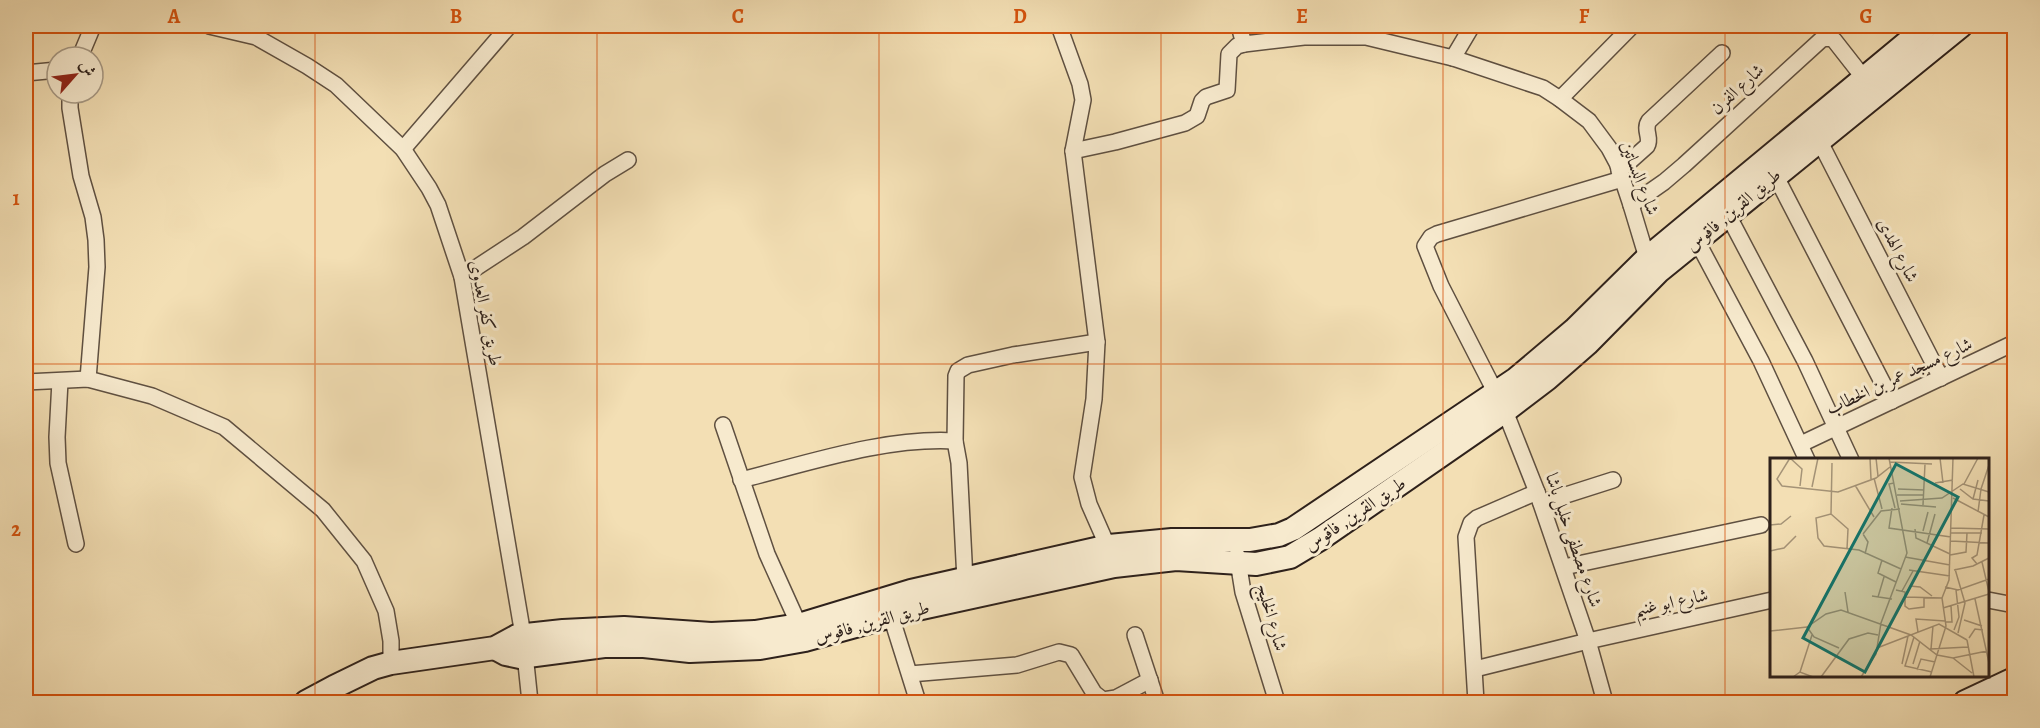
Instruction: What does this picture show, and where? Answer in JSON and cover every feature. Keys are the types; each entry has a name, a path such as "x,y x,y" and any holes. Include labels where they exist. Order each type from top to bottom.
{"main road":[{"name":"طريق القرين, فاقوس","path":"524,646 624,628 688,634 733,634 799,625 1016,578 1172,540 1235,541 1265,538 1300,525 1574,356 1658,272 1728,215 1771,167 1863,77 1927,26"},
{"name":"طريق القرين, فاقوس","path":"1112,556 1239,564 1273,561 1306,549 1500,403 1647,258 1771,167 1819,140 1961,26"},
{"name":"طريق القرين, فاقوس","path":"306,702 373,669 391,663 495,648 511,638 524,646 644,646 702,651 760,648 805,640 891,616 914,600 965,580 1016,578"},
{"path":"1965,702 2008,688"}],"street":[{"path":"85,45 93,26"},
{"name":"طريق كفر العدوى","path":"209,26 256,38 308,66 336,85 403,149 438,205 462,277 524,646 530,702"},
{"path":"403,149 509,26"},
{"path":"1059,26 1080,84 1083,100 1073,151 1097,342 1094,399 1082,477 1089,504 1112,556"},
{"path":"1073,151 1158,131 1193,120 1206,97 1227,90 1229,54 1237,46 1244,44 1239,26"},
{"path":"1453,58 1472,26"},
{"path":"1560,99 1632,26"},
{"name":"شارع البساتين","path":"1244,44 1304,37 1358,36 1382,39 1453,58 1543,88 1588,122 1609,148 1631,205 1647,258"},
{"name":"شارع الفرن","path":"1631,205 1684,165 1822,39 1834,40 1863,77"},
{"path":"1620,175 1647,146 1649,140 1646,129 1649,121 1722,53"},
{"path":"26,73 45,71"},
{"path":"70,105 81,176 93,217 96,240 97,267 87,379"},
{"name":"شارع الهدى","path":"1819,140 1941,378"},
{"path":"462,277 523,237 605,174 628,160"},
{"path":"1771,167 1892,401"},
{"name":"شارع مصطفى خليل باشا","path":"1605,702 1588,641 1540,498 1500,403 1426,252 1427,241 1437,234 1620,175"},
{"path":"1728,215 1800,351 1850,458"},
{"path":"1697,241 1761,361 1807,458"},
{"path":"965,580 959,463 955,441 956,376 963,368 1013,355 1097,342"},
{"name":"شارع مسجد عمر بن الخطاب","path":"1801,444 2014,343"},
{"path":"26,382 87,379 152,396 224,427 323,510 364,561 386,611 389,623 391,663"},
{"path":"60,381 58,464 76,544"},
{"path":"723,425 767,554 799,625"},
{"path":"741,480 862,450 933,440 955,441"},
{"path":"1476,702 1467,530 1477,518 1540,498 1613,480"},
{"path":"1564,567 1761,525"},
{"name":"شارع الخليج","path":"1235,541 1243,592 1277,702"},
{"name":"شارع ابو غنيم","path":"1475,669 1770,600"},
{"path":"1989,600 2014,605"},
{"path":"891,616 918,702"},
{"path":"1135,635 1157,702"},
{"path":"910,674 1017,665 1059,652 1071,655 1094,693 1103,700 1116,698 1150,680"}]}
